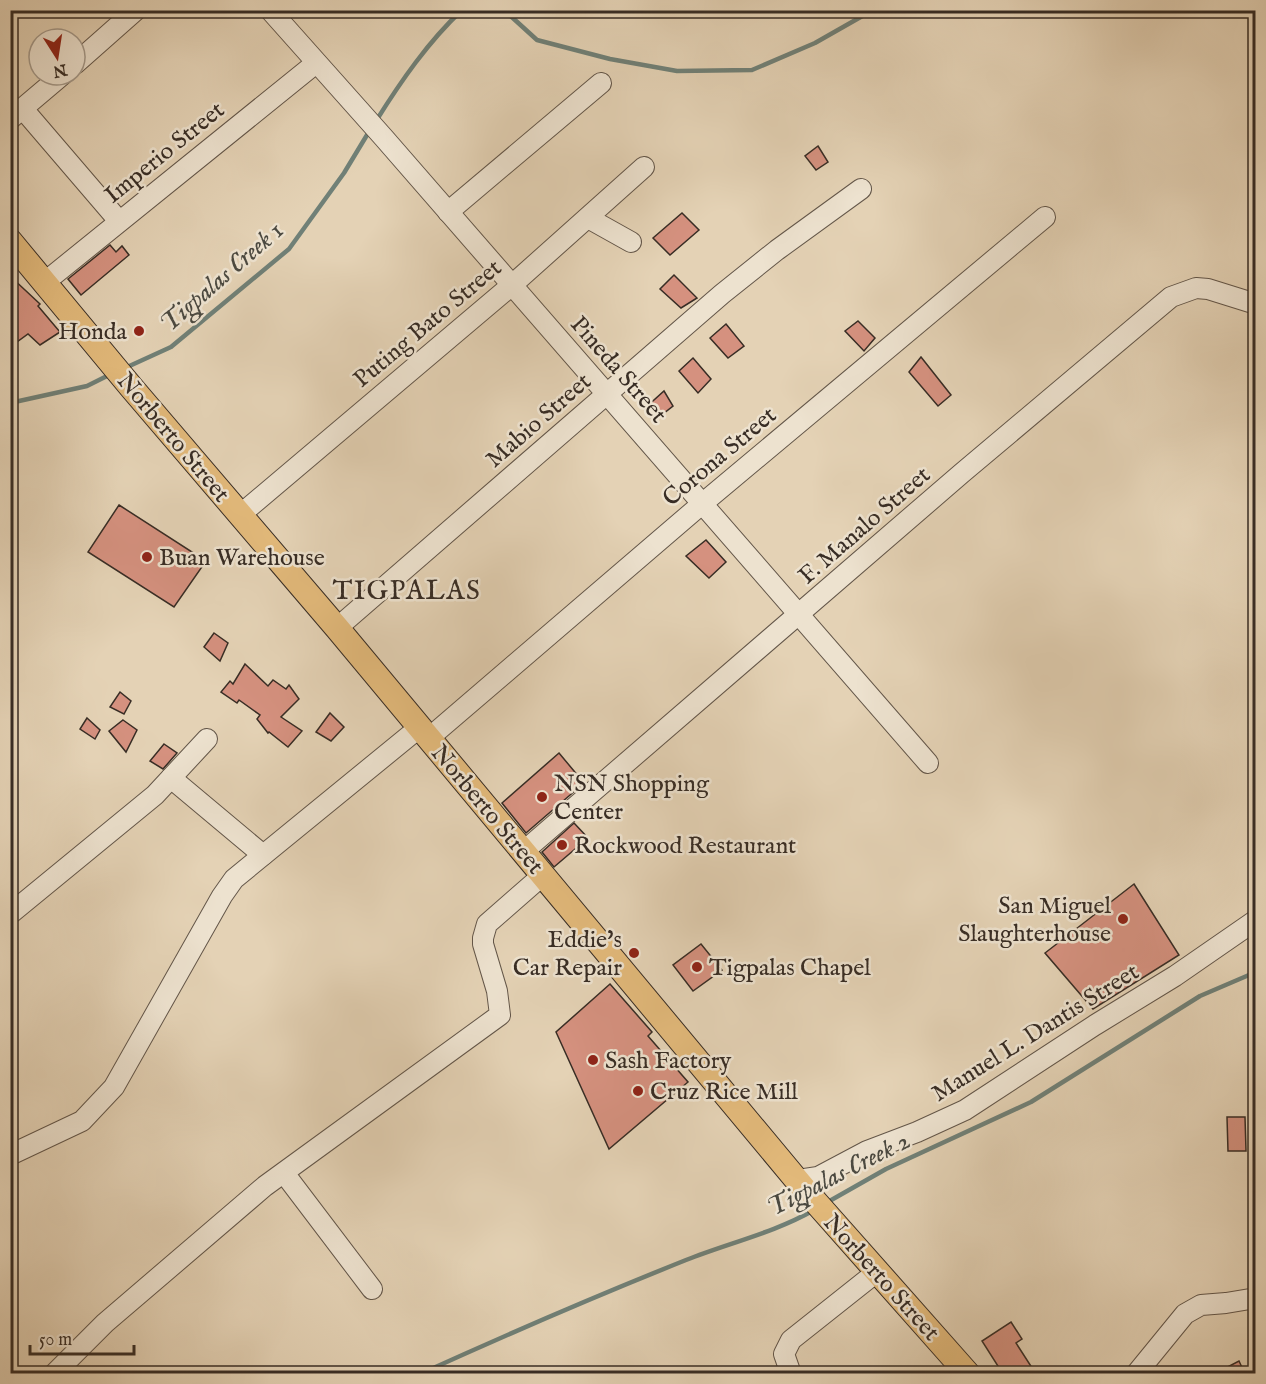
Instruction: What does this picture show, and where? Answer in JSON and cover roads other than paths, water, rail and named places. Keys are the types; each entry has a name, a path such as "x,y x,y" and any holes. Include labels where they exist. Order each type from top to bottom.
{"main road":[{"name":"Norberto Street","path":"10,241 131,387 338,628 801,1185 968,1374"}],"street":[{"path":"87,53 136,10"},
{"name":"Pineda Street","path":"270,10 928,763"},
{"name":"Imperio Street","path":"45,282 316,63"},
{"path":"448,212 601,83"},
{"path":"48,87 17,114 118,221"},
{"name":"Puting Bato Street","path":"240,515 512,285 644,167"},
{"name":"Mabio Street","path":"338,628 722,294 777,250 861,189"},
{"name":"Corona Street","path":"10,1155 82,1121 114,1087 222,896 234,879 424,732 703,503 1045,217"},
{"path":"588,218 631,242"},
{"name":"F. Manalo Street","path":"524,851 962,473 1171,297 1196,288 1208,289 1256,304"},
{"path":"10,914 154,795 207,739"},
{"path":"171,778 263,855"},
{"path":"54,1374 105,1323 265,1186 500,1015 497,990 483,944 487,924 543,875"},
{"name":"Manuel L. Dantis Street","path":"801,1185 867,1150 917,1132 965,1110 1175,976 1256,920"},
{"path":"284,1173 372,1289"},
{"path":"791,1374 784,1354 791,1340 878,1271"},
{"path":"1136,1374 1185,1314 1201,1305 1256,1298"}],"waterway":[{"name":"Tigpalas Creek 1","path":"376,121 416,63 462,10"},
{"name":"Tigpalas Creek 1","path":"504,10 537,40 610,59 677,71 752,70 815,43 873,10"},
{"name":"Tigpalas Creek 1","path":"125,368 171,347 289,249 344,173 370,130"},
{"name":"Tigpalas Creek 1","path":"10,403 87,386 111,374"},
{"name":"Tigpalas Creek 2","path":"826,1203 886,1169 1031,1102 1200,996 1256,972"},
{"name":"Tigpalas Creek 2","path":"420,1374 619,1287 783,1225 814,1210"}],"place":[{"name":"Honda","path":"139,331"},
{"name":"Buan Warehouse","path":"147,557"},
{"name":"NSN Shopping Center","path":"542,797"},
{"name":"Rockwood Restaurant","path":"562,845"},
{"name":"San Miguel Slaughterhouse","path":"1123,919"},
{"name":"Eddie's Car Repair","path":"634,953"},
{"name":"Tigpalas Chapel","path":"697,967"},
{"name":"Sash Factory","path":"593,1060"},
{"name":"Cruz Rice Mill","path":"638,1091"}],"district":[{"name":"TIGPALAS","path":"407,590"}]}
